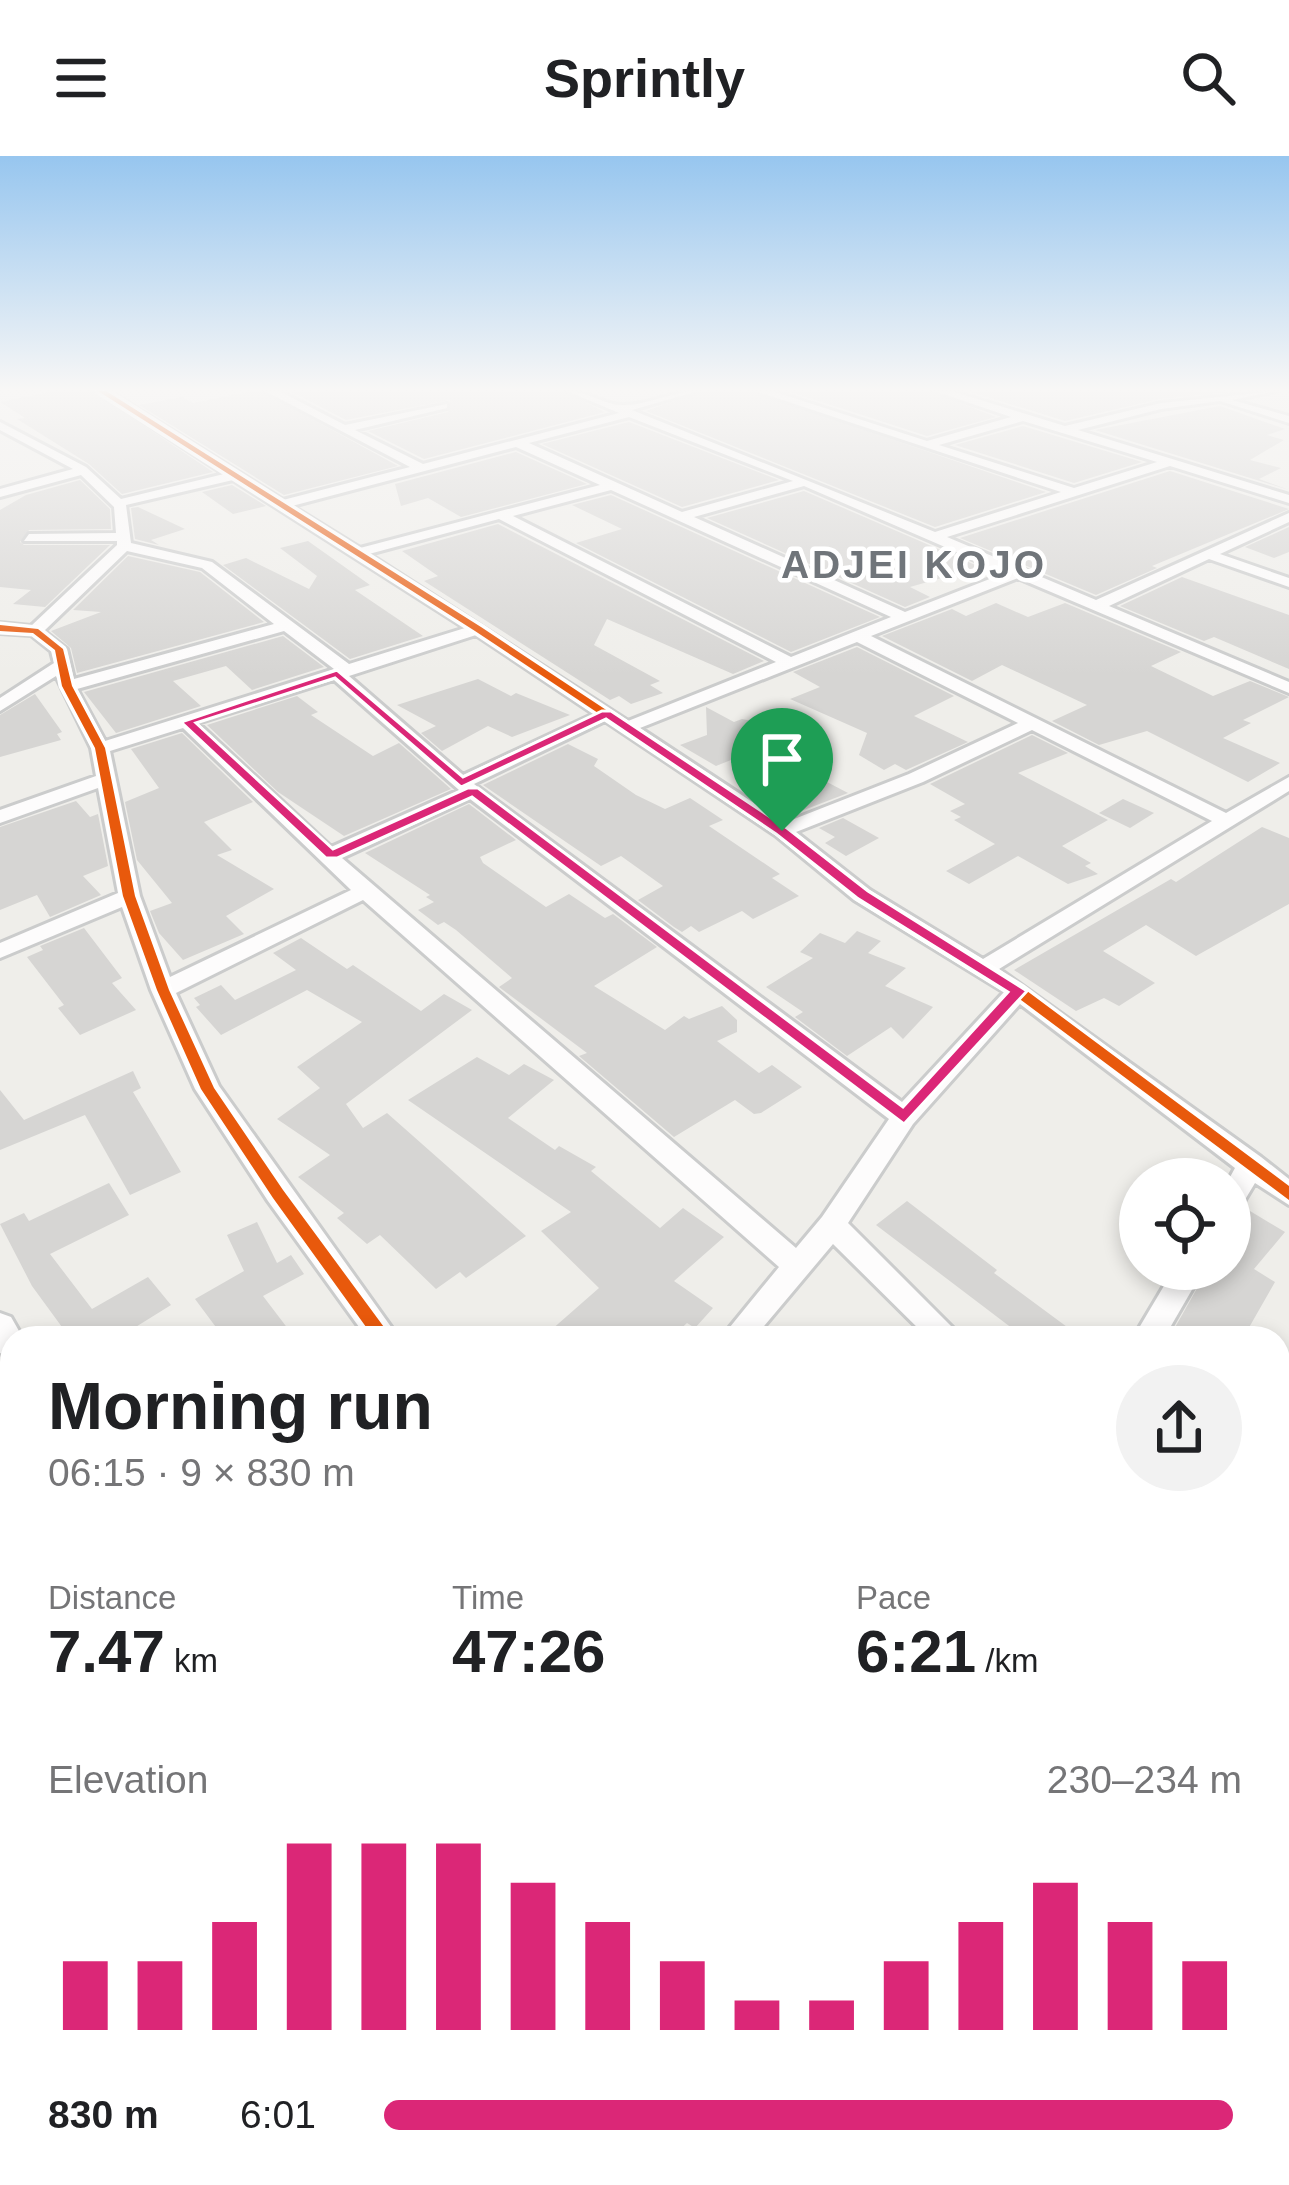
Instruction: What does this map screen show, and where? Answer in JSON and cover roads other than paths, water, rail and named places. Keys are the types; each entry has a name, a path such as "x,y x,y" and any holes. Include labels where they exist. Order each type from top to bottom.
{"street":[{"path":"98,486 119,503 123,542"},
{"path":"119,503 192,486"},
{"path":"253,486 782,831 862,895 1018,991 1289,1194"},
{"path":"281,505 355,486"},
{"path":"358,553 610,486 905,618"},
{"path":"684,516 793,486"},
{"path":"815,486 1289,688"},
{"path":"1053,486 1076,493"},
{"path":"934,537 1099,486"},
{"path":"1243,486 1289,499"},
{"path":"501,515 790,663"},
{"path":"1098,605 1214,556 1289,517"},
{"path":"29,538 123,542 207,565 342,672 467,787 904,1117"},
{"path":"35,631 123,542"},
{"path":"1214,556 1289,583"},
{"path":"626,728 1020,572"},
{"path":"0,706 63,676 283,626"},
{"path":"0,628 35,631 59,649 63,676 100,748 129,896 163,990 208,1088 278,1194 375,1326"},
{"path":"100,748 478,629"},
{"path":"858,636 1228,822"},
{"path":"332,855 607,714"},
{"path":"187,722 365,891 796,1265"},
{"path":"782,831 916,778 1032,723"},
{"path":"0,817 106,779"},
{"path":"983,969 1289,783"},
{"path":"163,990 365,891"},
{"path":"0,951 129,896"},
{"path":"746,1326 832,1225 904,1117 1018,991"},
{"path":"832,1225 936,1326"},
{"path":"1155,1326 1177,1290"}],"district":[{"name":"ADJEI KOJO","path":"914,564"}]}
